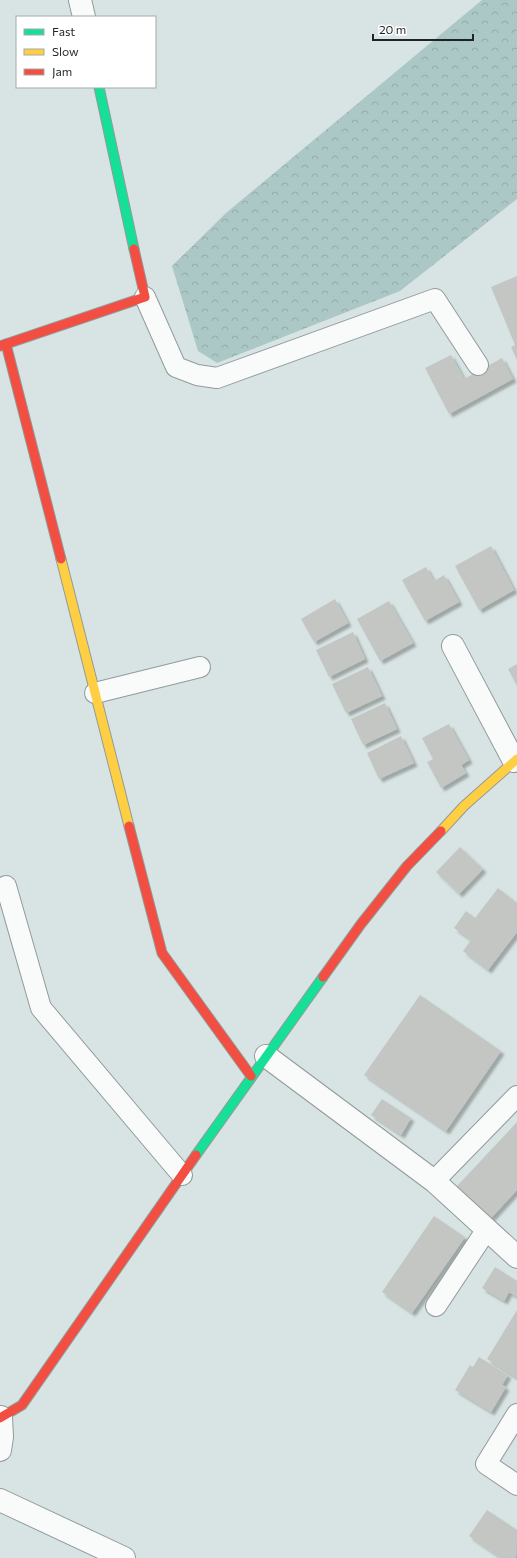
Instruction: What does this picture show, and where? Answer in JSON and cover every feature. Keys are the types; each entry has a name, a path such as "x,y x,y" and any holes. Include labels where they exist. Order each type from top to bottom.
{"street":[{"path":"80,0 84,16"},
{"path":"99,88 145,297 3,345 162,954 251,1076"},
{"path":"0,1450 2,1437 1,1418 22,1405 251,1076 361,924 407,866 464,806 516,760 453,646"},
{"path":"266,1056 434,1181 517,1257"},
{"path":"0,1500 124,1558"}],"lane":[{"path":"145,297 176,367 196,375 217,378 435,299 478,365"},
{"path":"95,693 200,667"},
{"path":"6,886 41,1008 182,1175"},
{"path":"434,1181 517,1096"},
{"path":"436,1306 487,1229"},
{"path":"517,1414 486,1464 517,1485"}],"green space":[{"path":"482,0 517,0 517,199 400,291 217,363 198,351 172,266 226,213"}],"building":[{"path":"517,276 517,360 511,347 515,345 491,287"},
{"path":"451,355 464,379 502,358 513,379 449,414 425,368"},
{"path":"491,546 514,590 479,610 455,566"},
{"path":"426,567 434,581 444,575 459,602 425,621 402,580"},
{"path":"335,599 348,623 314,642 301,619"},
{"path":"389,601 413,643 380,661 357,619"},
{"path":"353,632 365,659 329,677 316,650"},
{"path":"517,664 517,686 508,669"},
{"path":"368,667 382,696 346,713 332,684"},
{"path":"385,703 397,729 363,745 351,719"},
{"path":"449,724 469,760 461,765 466,773 441,788 427,762 433,759 422,738"},
{"path":"401,736 414,763 379,779 367,753"},
{"path":"460,847 483,869 459,894 436,872"},
{"path":"498,888 517,903 517,932 488,970 463,951 471,940 454,928 466,911 475,918"},
{"path":"420,995 501,1051 446,1131 364,1075"},
{"path":"382,1099 411,1118 401,1135 371,1115"},
{"path":"517,1122 517,1190 491,1218 457,1186"},
{"path":"434,1216 465,1237 412,1313 382,1292"},
{"path":"495,1267 517,1281 517,1297 509,1292 504,1301 482,1288"},
{"path":"517,1310 517,1378 487,1359"},
{"path":"479,1357 508,1375 502,1385 506,1387 491,1412 455,1390 470,1365 473,1367"},
{"path":"487,1510 517,1530 516,1558 501,1558 469,1536"}],"traffic: fast":[{"path":"99,88 134,249"},
{"path":"196,1155 323,977"}],"traffic: slow":[{"path":"61,559 129,826"},
{"path":"441,831 464,806 517,759"}],"traffic: jam":[{"path":"0,346 145,297 134,249"},
{"path":"6,344 61,559"},
{"path":"129,826 162,953 251,1076"},
{"path":"323,977 361,924 407,866 441,831"},
{"path":"0,1418 22,1405 196,1155"}]}
